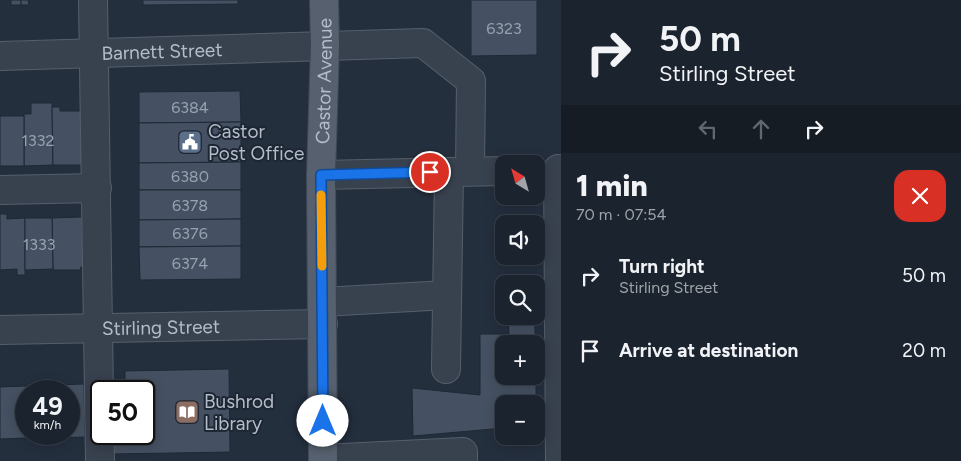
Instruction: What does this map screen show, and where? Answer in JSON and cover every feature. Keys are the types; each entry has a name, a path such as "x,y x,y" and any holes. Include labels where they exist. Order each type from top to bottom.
{"main road":[{"name":"Castor Avenue","path":"323,460 321,175 325,45 324,0"}],"street":[{"path":"93,0 100,461"},
{"name":"Barnett Street","path":"0,56 423,43 471,81 459,172"},
{"path":"321,175 495,170"},
{"path":"552,170 560,390 560,461"},
{"path":"446,369 447,295 459,172"},
{"path":"0,190 97,188"},
{"name":"Stirling Street","path":"0,330 99,327 323,313 447,295"},
{"path":"323,460 463,452 463,461"}],"building":[{"path":"11,0 21,0 21,5 11,5"},
{"path":"21,0 28,0 29,5 21,5"},
{"path":"143,0 238,0 238,4 143,5"},
{"path":"471,0 537,0 537,55 471,56"},
{"path":"240,91 241,122 139,123 139,92"},
{"path":"31,103 52,103 53,165 24,166 24,114 31,114"},
{"path":"52,107 60,107 60,111 81,111 82,165 53,165"},
{"path":"0,116 24,116 24,166 0,166"},
{"name":"Castor Post Office","path":"241,122 241,162 139,163 139,123"},
{"path":"241,162 241,190 139,190 139,163"},
{"path":"139,190 241,190 241,219 139,220"},
{"path":"0,214 7,214 7,219 25,218 25,275 17,275 17,269 0,270"},
{"path":"82,217 83,267 80,270 53,270 52,218"},
{"path":"25,218 52,218 53,269 25,270"},
{"path":"241,219 241,246 139,247 139,220"},
{"path":"241,246 241,279 140,280 139,247"},
{"path":"508,325 535,325 535,335 495,335 495,385 536,385 536,395 495,395 495,429 413,436 412,388 480,395 480,334 509,334"},
{"name":"Bushrod Library","path":"229,369 230,452 112,454 112,445 155,445 155,380 125,380 125,371"},
{"path":"80,384 84,384 85,437 80,437"},
{"path":"15,386 15,438 0,439 0,387"}],"slow traffic":[{"path":"321,195 322,266"}],"place":[{"name":"Castor Post Office","path":"190,142"},
{"name":"Bushrod Library","path":"187,412"}],"route":[{"path":"323,421 321,175 430,172"}]}
